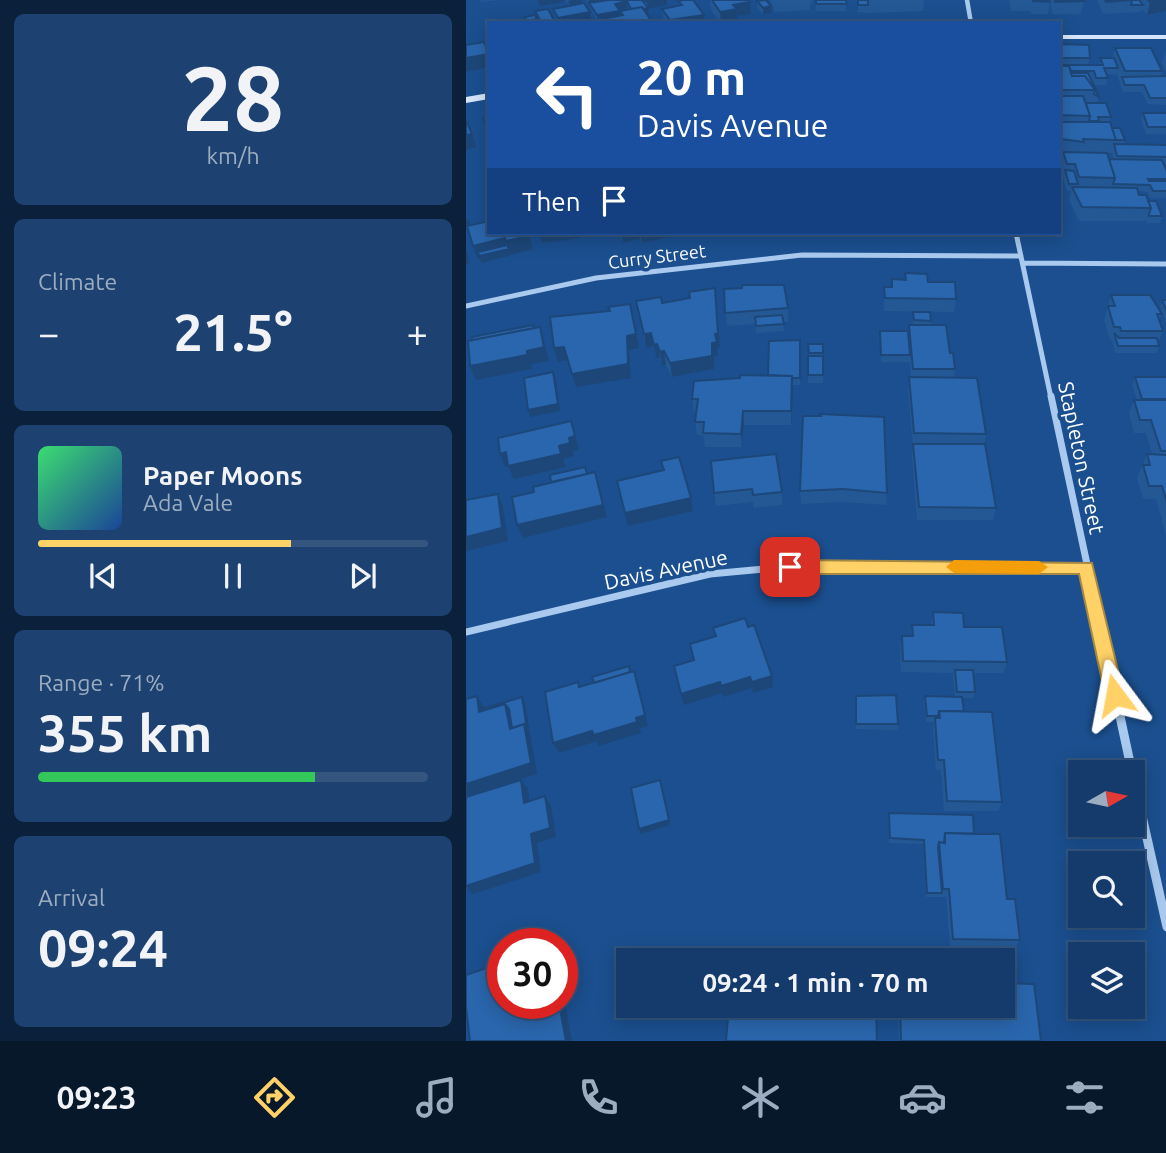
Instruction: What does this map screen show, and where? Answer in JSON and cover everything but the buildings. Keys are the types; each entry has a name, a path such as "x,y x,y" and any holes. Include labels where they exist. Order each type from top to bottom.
{"street":[{"path":"967,0 971,21"},
{"path":"1061,37 1167,37"},
{"path":"466,100 487,96"},
{"name":"Stapleton Street","path":"1016,235 1129,760"},
{"name":"Curry Street","path":"466,306 596,278 789,257 1167,264"},
{"name":"Davis Avenue","path":"466,632 710,574 809,565 1086,568"},
{"name":"Stapleton Street","path":"1145,831 1167,927"}],"slow traffic":[{"path":"954,567 1039,567"}],"route":[{"path":"790,567 1086,568 1115,695"}]}
